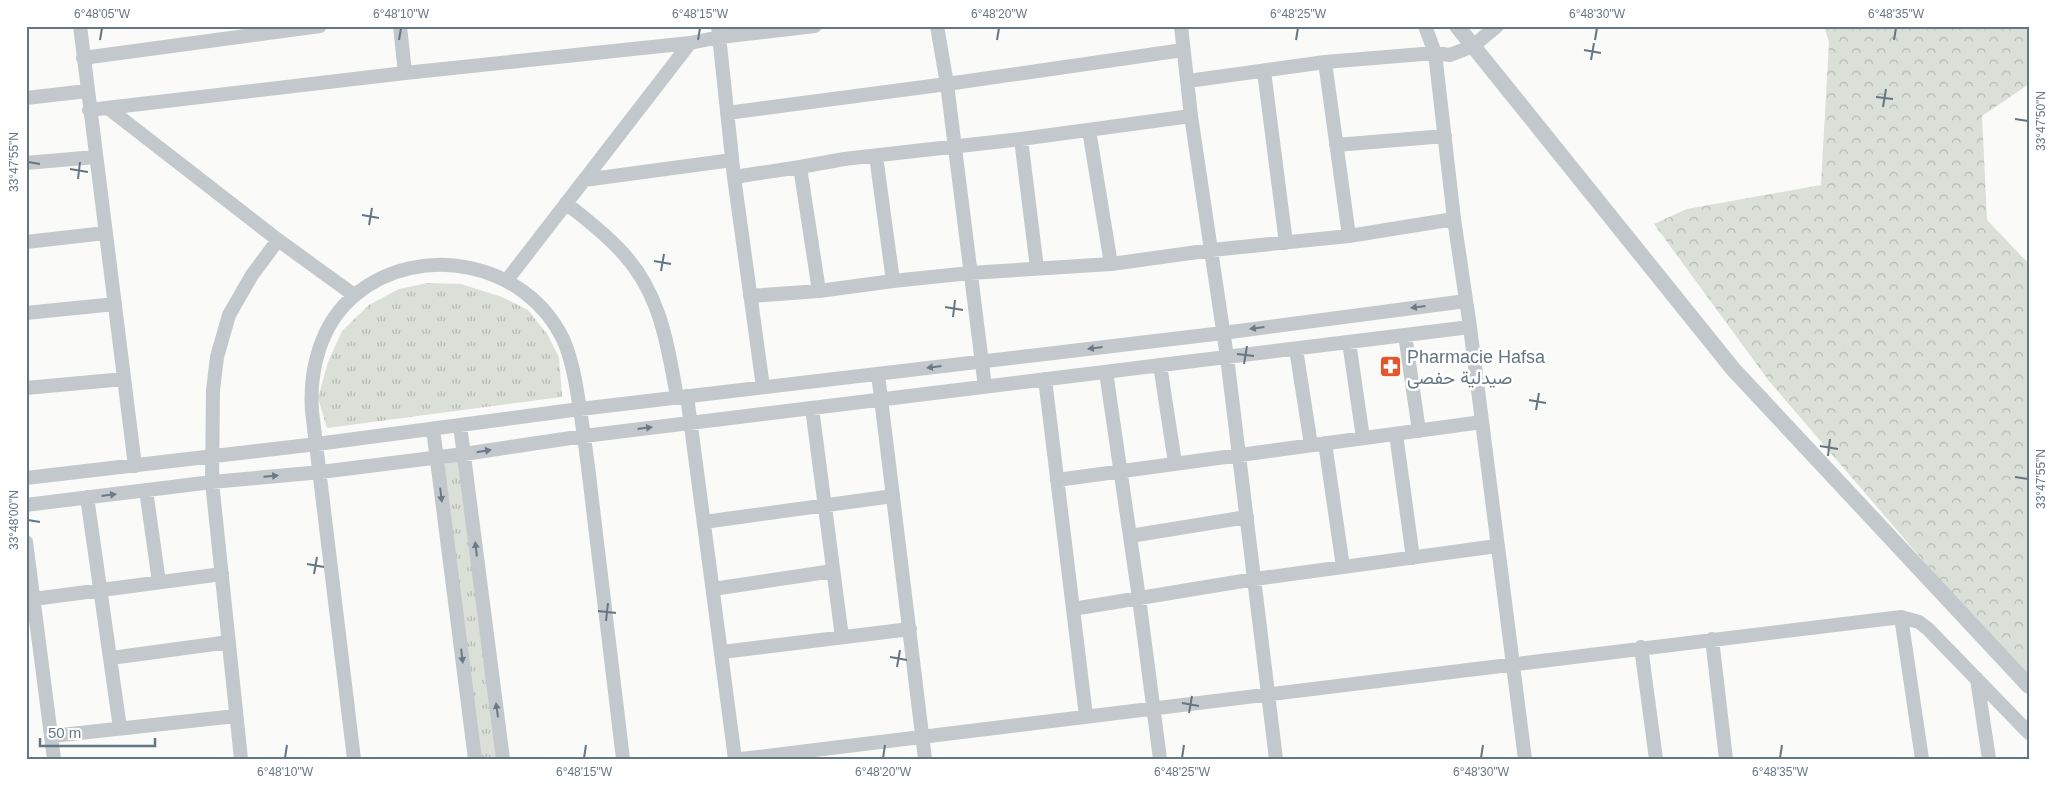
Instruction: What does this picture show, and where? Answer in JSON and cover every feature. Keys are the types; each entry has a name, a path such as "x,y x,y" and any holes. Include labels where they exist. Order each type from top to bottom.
{"street":[{"path":"80,26 135,466"},
{"path":"83,58 320,26"},
{"path":"400,26 405,73"},
{"path":"89,110 405,73 690,43 719,32 815,26"},
{"path":"937,26 947,84 985,387"},
{"path":"1181,26 1191,116 1227,357 1276,759"},
{"path":"1424,26 1435,53 1454,218 1470,327 1525,759"},
{"path":"1457,26 1733,369 2029,686"},
{"path":"1188,81 1325,62 1435,53 1450,55 1473,46 1497,26"},
{"path":"719,32 734,177 763,387"},
{"path":"507,280 690,43"},
{"path":"727,112 947,84 1183,50"},
{"path":"1325,62 1349,236"},
{"path":"1264,71 1286,242"},
{"path":"26,98 87,91"},
{"path":"108,108 278,240 354,295"},
{"path":"734,177 844,159 1021,139 1191,116"},
{"path":"1089,130 1110,264"},
{"path":"1336,144 1445,136"},
{"path":"1021,139 1037,268"},
{"path":"26,163 95,156"},
{"path":"876,156 894,281"},
{"path":"584,180 732,160"},
{"path":"800,167 819,291"},
{"path":"566,203 619,248 644,282 662,322 690,423 735,759"},
{"path":"750,296 819,291 970,273 1110,264 1212,250 1349,236 1454,218"},
{"path":"26,242 105,233"},
{"path":"241,759 212,482 213,390 217,357 229,315 238,298 278,240"},
{"path":"354,759 311,396 311,379 315,360 331,325 354,295 392,274 431,265 450,264 470,267 507,280 540,306 563,339 576,377 623,759"},
{"path":"26,478 317,444 580,409 1223,333 1466,301"},
{"path":"26,313 115,304"},
{"path":"26,505 212,482 321,472 464,454 584,436 1470,327"},
{"path":"1405,335 1419,431"},
{"path":"1349,342 1363,438"},
{"path":"1296,349 1343,567"},
{"path":"1160,365 1175,464"},
{"path":"1106,372 1160,759"},
{"path":"878,374 925,759"},
{"path":"26,388 124,379"},
{"path":"1045,380 1086,716"},
{"path":"812,408 842,637"},
{"path":"1057,480 1482,422"},
{"path":"460,425 503,759"},
{"path":"433,429 475,759"},
{"path":"1396,434 1413,558"},
{"path":"146,490 159,582"},
{"path":"704,522 893,496"},
{"path":"87,498 102,590 120,728"},
{"path":"1130,536 1247,517"},
{"path":"26,542 54,759"},
{"path":"1072,609 1255,579 1497,546"},
{"path":"713,589 832,571"},
{"path":"34,598 222,574"},
{"path":"1901,616 1922,759"},
{"path":"741,759 1901,616 1919,622 1928,629 2029,733"},
{"path":"722,652 910,629"},
{"path":"1712,638 1726,759"},
{"path":"111,658 229,642"},
{"path":"1641,647 1656,759"},
{"path":"1977,679 1989,759"},
{"path":"52,736 236,716"}],"green space":[{"path":"1824,26 2029,26 2029,84 1982,116 1987,220 2029,264 2029,684 1769,381 1654,224 1687,209 1821,185 1829,42"},
{"path":"428,283 461,284 502,297 528,310 547,334 559,357 562,397 327,428 318,398 328,362 342,331 369,305 399,289"},
{"path":"457,452 497,759 481,759 441,455"}],"place":[{"name":"Pharmacie Hafsa صيدلية حفصى","path":"1391,367"}]}
